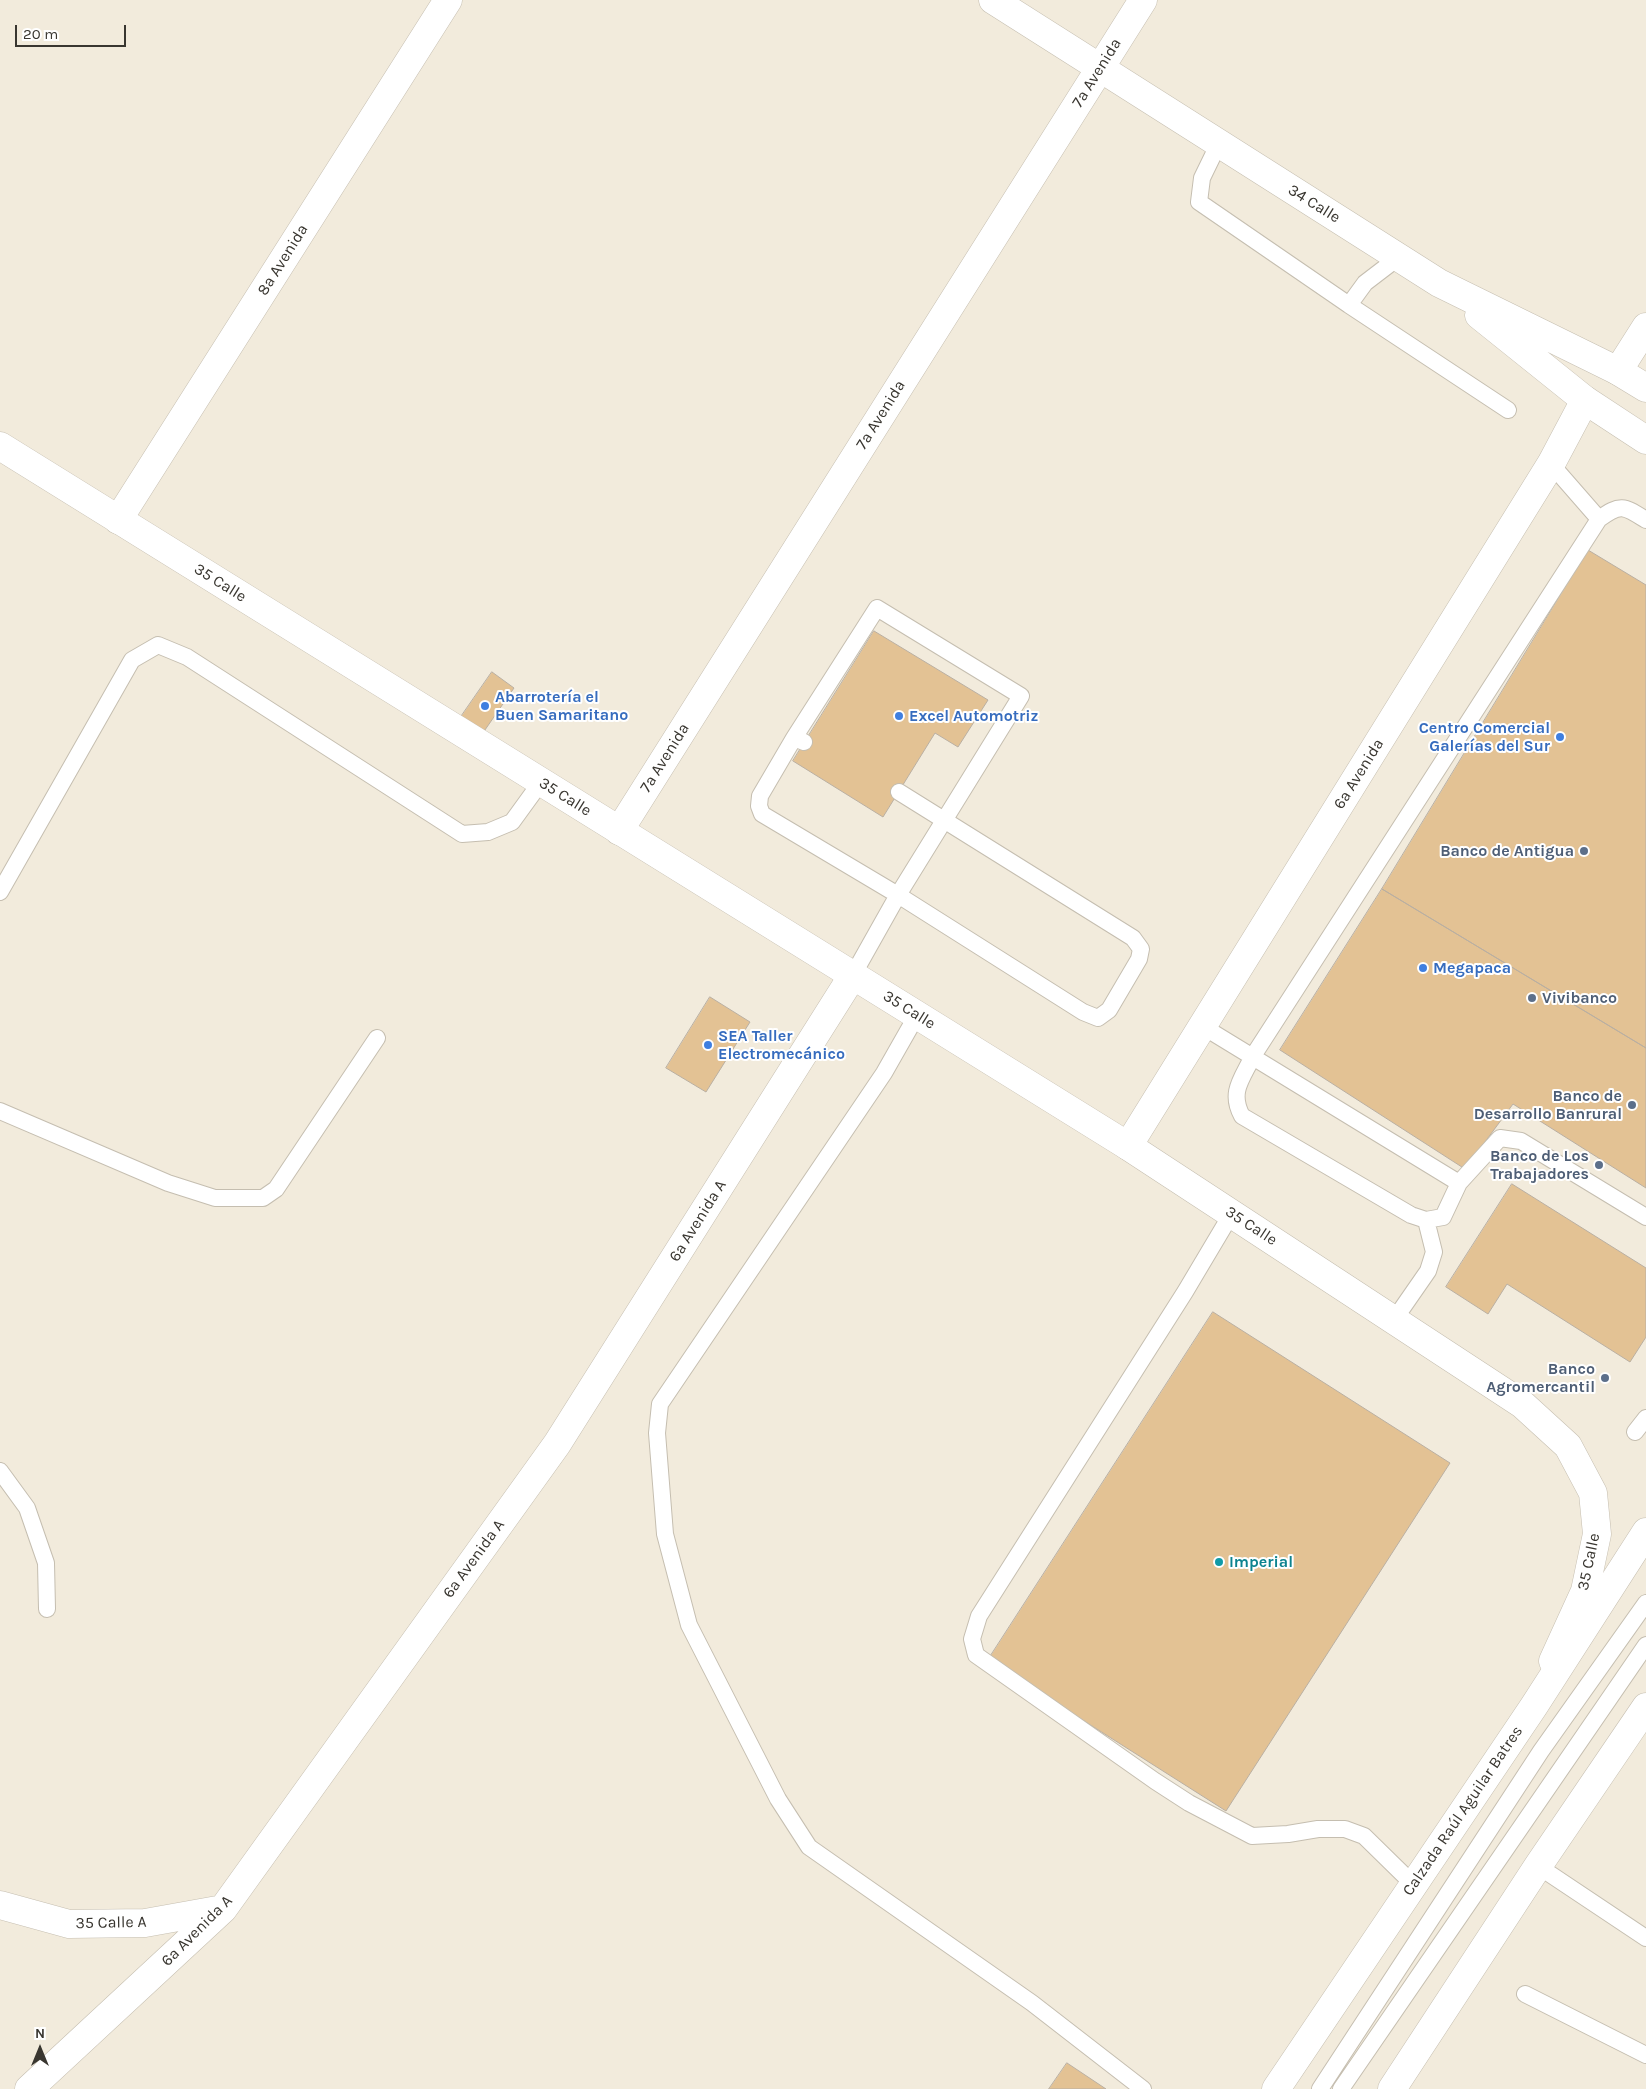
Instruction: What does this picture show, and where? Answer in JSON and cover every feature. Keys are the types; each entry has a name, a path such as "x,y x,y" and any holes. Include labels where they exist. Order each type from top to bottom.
{"main road":[{"name":"8a Avenida","path":"118,520 448,0"},
{"name":"34 Calle","path":"993,0 1439,283 1618,371 1646,388"},
{"name":"7a Avenida","path":"619,830 1143,0"},
{"path":"1439,283 1586,400 1646,440"},
{"path":"1618,371 1646,327"},
{"name":"6a Avenida","path":"1128,1146 1551,464 1586,400"},
{"name":"35 Calle","path":"0,446 1128,1146 1522,1404 1568,1446 1593,1493 1598,1534 1585,1590 1534,1706"},
{"name":"6a Avenida A","path":"29,2089 223,1909 557,1444 853,975"},
{"name":"Calzada Raúl Aguilar Batres","path":"1276,2089 1534,1706 1646,1532"},
{"path":"1392,2089 1538,1866 1646,1707"},
{"name":"35 Calle A","path":"0,1905 69,1924 145,1924 223,1909"}],"lane":[{"path":"1219,143 1202,178 1199,202 1349,305 1508,410"},
{"path":"1349,305 1366,283 1399,257"},
{"path":"1551,464 1599,519"},
{"path":"1646,520 1626,508 1614,508 1599,519 1253,1056 1236,1091 1235,1104 1242,1116 1411,1215 1426,1220 1443,1217 1460,1183 1500,1138 1521,1141 1646,1217"},
{"path":"853,975 898,895 944,820 1021,696 877,608 799,740 760,796 758,806 762,814 898,895 1083,1012 1098,1018 1109,1010 1139,959 1141,949 1133,938 944,820 899,792"},
{"path":"0,892 132,660 158,645 187,657 462,834 488,832 512,822 541,782"},
{"path":"917,1015 884,1072 660,1404 657,1433 665,1534 689,1625 778,1799 808,1847 1032,2003 1143,2089"},
{"path":"1202,1026 1460,1183"},
{"path":"0,1111 187,1189 216,1198 262,1198 276,1189 377,1038"},
{"path":"1232,1213 1185,1292 978,1616 972,1639 976,1655 1154,1781 1189,1803 1252,1836 1288,1834 1318,1829 1345,1829 1364,1836 1413,1884"},
{"path":"1394,1320 1428,1271 1434,1252 1426,1220"},
{"path":"1636,1432 1646,1418"},
{"path":"0,1471 28,1508 46,1563 47,1609"},
{"path":"1320,2089 1541,1751 1646,1603"},
{"path":"1341,2089 1646,1645"},
{"path":"1538,1866 1646,1938"},
{"path":"1525,1994 1646,2055"}],"building":[{"name":"Centro Comercial Galerías del Sur","path":"1588,550 1646,585 1646,1048 1382,889"},
{"name":"Excel Automotriz","path":"874,631 988,700 958,747 935,733 883,817 793,761"},
{"name":"Abarrotería el Buen Samaritano","path":"492,672 514,688 478,740 456,724"},
{"name":"Megapaca","path":"1382,889 1646,1048 1646,1188 1513,1104 1465,1169 1280,1050"},
{"name":"SEA Taller Electromecánico","path":"710,997 750,1022 706,1092 666,1068"},
{"path":"1512,1184 1646,1268 1646,1337 1630,1362 1507,1284 1488,1314 1446,1287"},
{"name":"Imperial","path":"1213,1312 1450,1463 1226,1811 988,1660"},
{"path":"1067,2063 1106,2089 1049,2089"}],"place":[{"name":"Abarrotería el Buen Samaritano","path":"485,706"},
{"name":"Excel Automotriz","path":"899,716"},
{"name":"Centro Comercial Galerías del Sur","path":"1560,737"},
{"name":"Banco de Antigua","path":"1584,851"},
{"name":"Megapaca","path":"1423,968"},
{"name":"Vivibanco","path":"1532,998"},
{"name":"SEA Taller Electromecánico","path":"708,1045"},
{"name":"Banco de Desarrollo Banrural","path":"1632,1105"},
{"name":"Banco de Los Trabajadores","path":"1599,1165"},
{"name":"Banco Agromercantil","path":"1605,1378"},
{"name":"Imperial","path":"1219,1562"}]}
